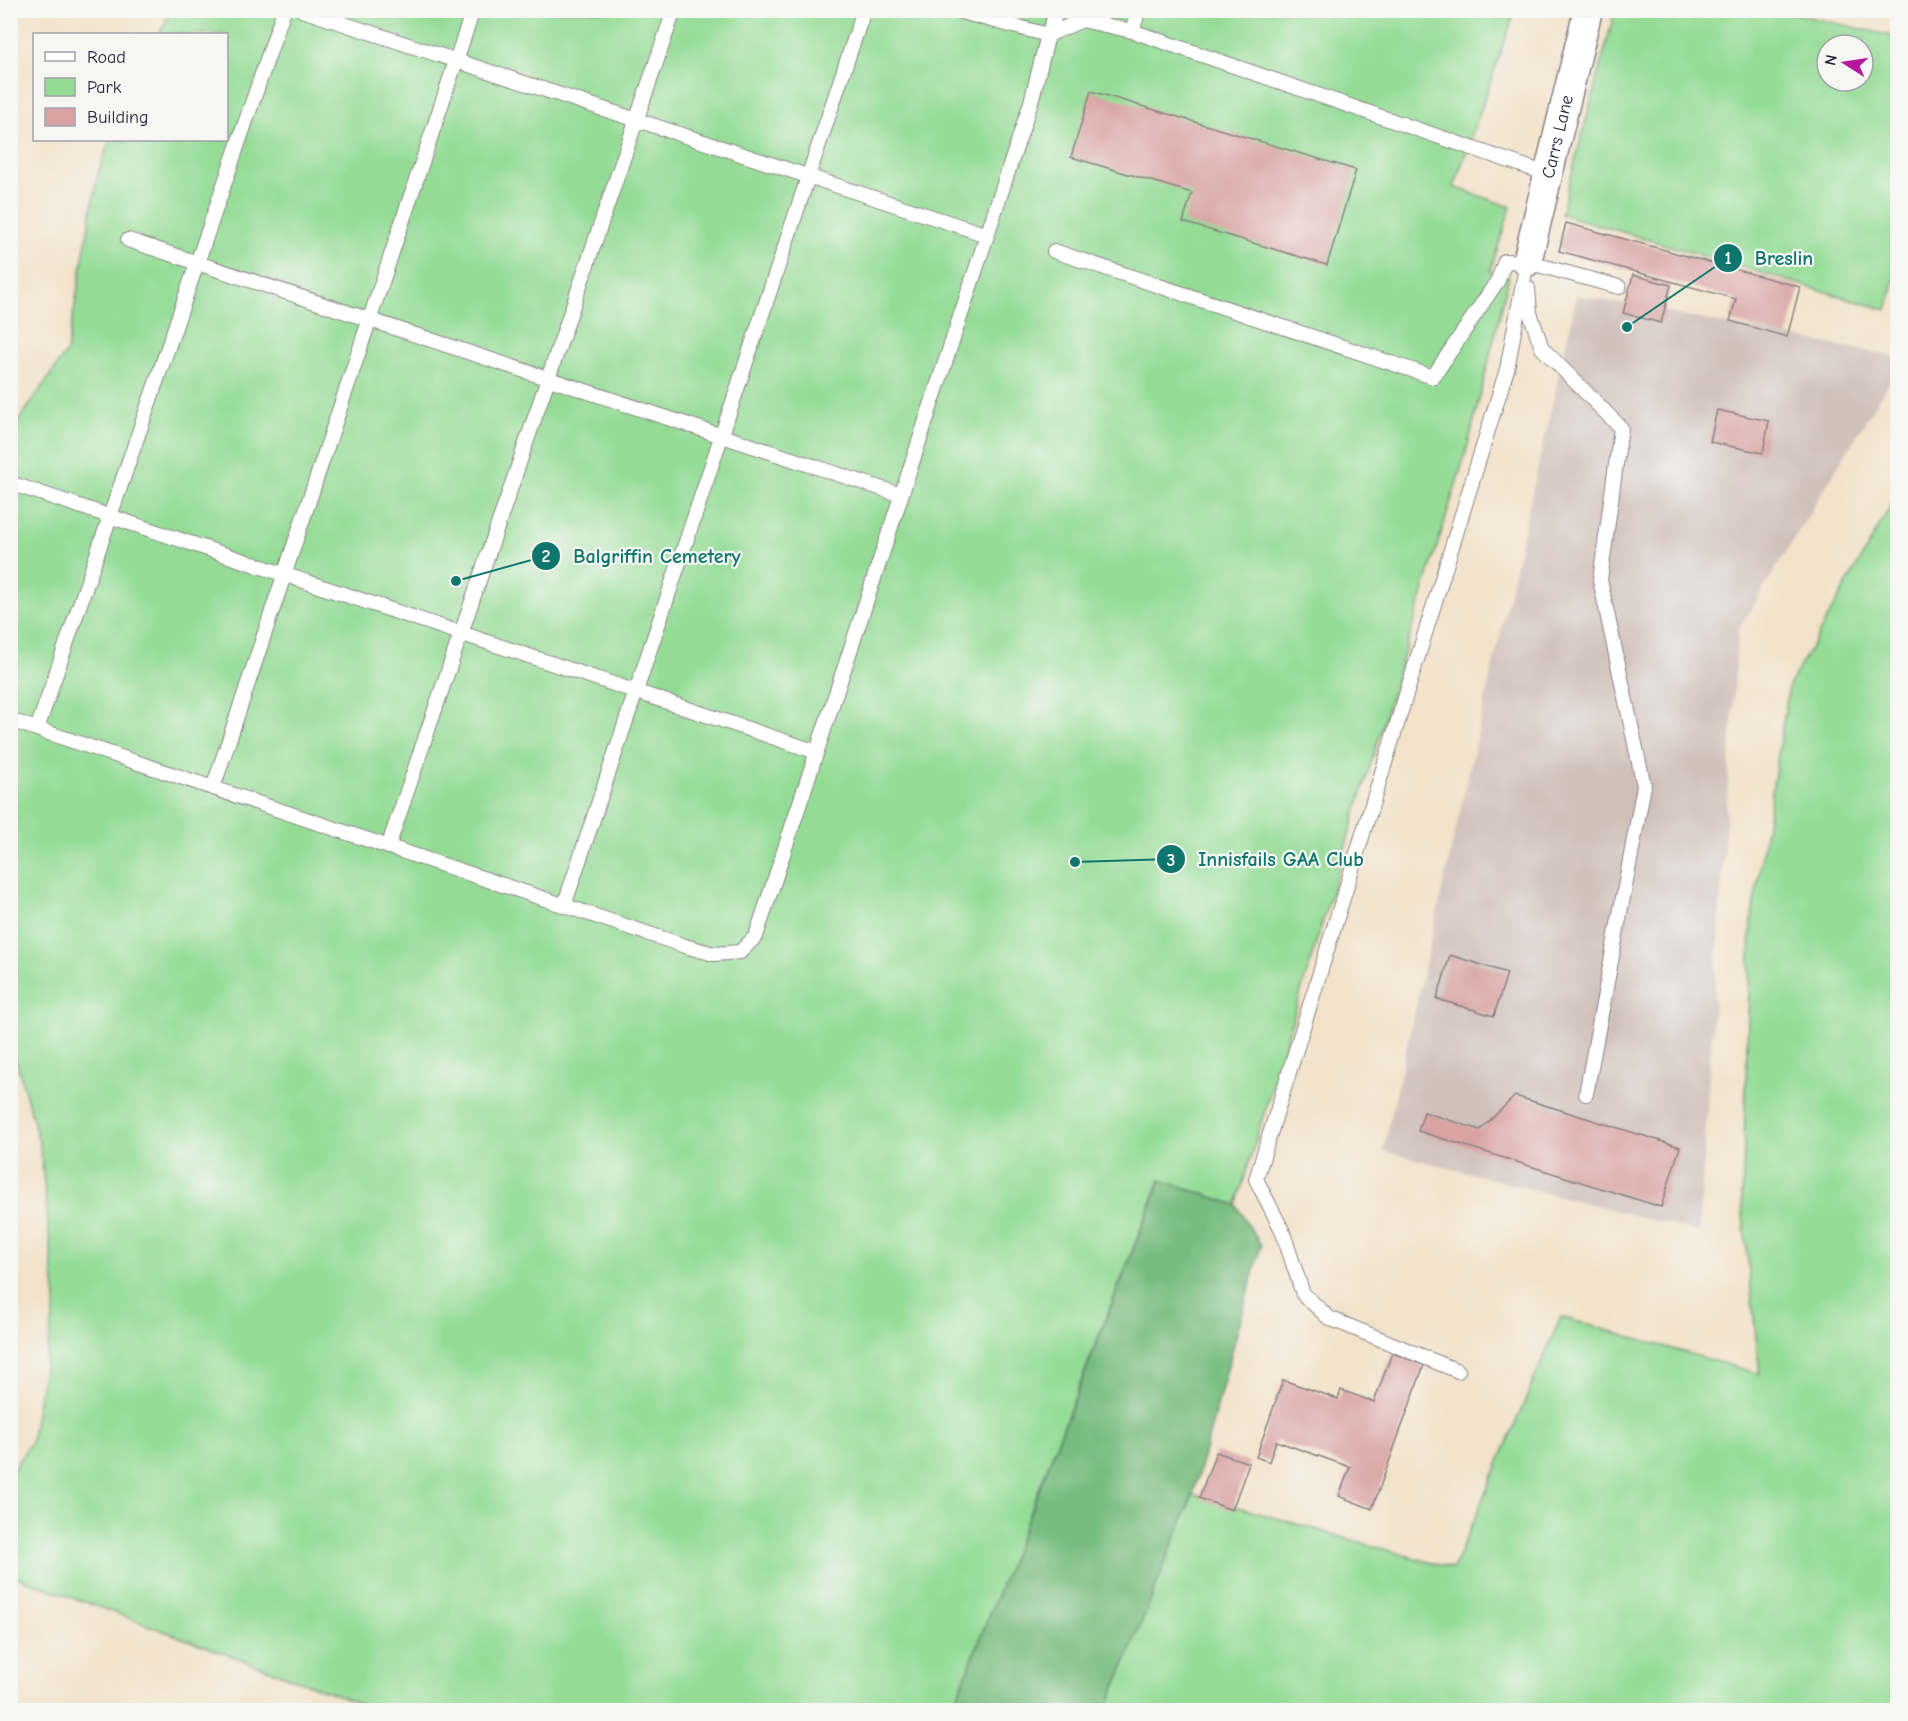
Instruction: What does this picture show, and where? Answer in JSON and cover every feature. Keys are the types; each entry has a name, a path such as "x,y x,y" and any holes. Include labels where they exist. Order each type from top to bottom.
{"street":[{"name":"Carrs Lane","path":"1527,262 1550,175 1588,10"}],"lane":[{"path":"37,729 284,10"},
{"path":"302,10 987,235"},
{"path":"213,788 473,10"},
{"path":"388,847 674,10"},
{"path":"564,906 864,10"},
{"path":"954,10 1048,35 1082,21 1132,32 1550,175"},
{"path":"10,720 685,946 714,954 740,952 756,936 1031,102 1056,10"},
{"path":"1132,32 1139,10"},
{"path":"128,240 901,495"},
{"path":"1054,251 1433,376 1498,280 1505,261 1527,262 1619,287"},
{"path":"1527,262 1530,313 1542,348 1621,428 1600,580 1644,786 1586,1094"},
{"path":"1458,1371 1329,1318 1303,1294 1282,1230 1256,1179 1507,369 1527,262"},
{"path":"10,483 816,752"}],"shaded area":[{"path":"1577,295 1897,357 1897,369 1738,631 1699,1232 1383,1151"}],"green space":[{"path":"171,11 1515,11 1454,187 1511,207 1490,271 1509,277 1468,445 1236,1205 1160,1180 952,1710 379,1710 11,1575 11,1473 31,1442 56,1301 40,1145 11,1043 11,432 67,351 98,173 110,141 228,141 228,33 160,33"},
{"path":"1615,11 1783,11 1897,37 1898,265 1887,310 1561,214"},
{"path":"1897,495 1897,1710 1106,1710 1193,1494 1453,1569 1561,1317 1760,1374 1742,1206 1751,923 1789,686"},
{"path":"1161,1180 1236,1205 1261,1245 1193,1494 1106,1710 952,1710"}],"building":[{"path":"1091,91 1356,170 1327,265 1183,222 1192,193 1071,157"},
{"path":"1566,223 1800,287 1787,337 1730,321 1736,299 1559,251"},
{"path":"1633,275 1671,285 1661,323 1623,313"},
{"path":"1717,410 1769,421 1763,453 1710,442"},
{"path":"1450,955 1507,973 1494,1016 1437,999"},
{"path":"1515,1096 1680,1147 1661,1207 1418,1131 1424,1112 1480,1130"},
{"path":"1392,1353 1424,1365 1372,1509 1339,1496 1350,1467 1276,1441 1269,1462 1256,1457 1283,1380 1338,1399 1341,1390 1374,1402"},
{"path":"1216,1452 1249,1463 1232,1510 1199,1498"}],"place":[{"name":"Breslin","path":"1627,327"},
{"name":"Balgriffin Cemetery","path":"456,581"},
{"name":"Innisfails GAA Club","path":"1075,862"}]}
